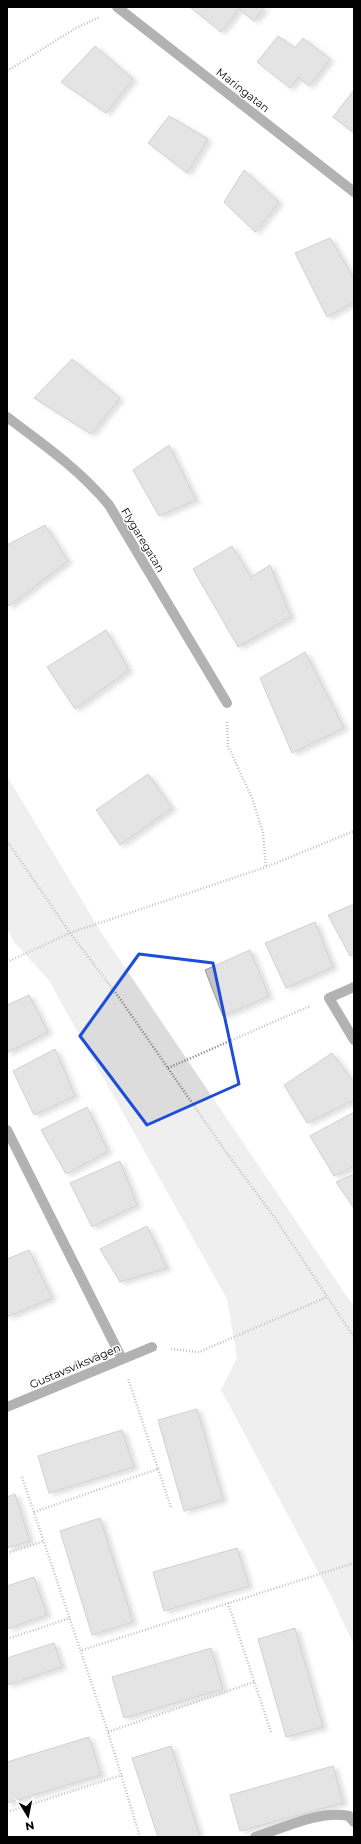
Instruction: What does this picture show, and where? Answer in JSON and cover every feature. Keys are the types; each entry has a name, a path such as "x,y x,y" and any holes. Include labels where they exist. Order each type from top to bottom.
{"street":[{"name":"Maringatan","path":"119,7 354,192"},
{"name":"Flygaregatan","path":"7,416 74,468 94,487 109,505 226,703"},
{"path":"354,987 328,998 354,1040"},
{"path":"7,1130 122,1359"},
{"name":"Gustavsviksvägen","path":"7,1407 152,1347"},
{"path":"255,1837 318,1816 335,1813 349,1816 354,1822"}],"path":[{"path":"7,72 76,28 119,7"},
{"path":"226,703 228,746 252,798 263,833 266,866"},
{"path":"7,962 70,933 266,866 354,831"},
{"path":"7,841 70,933 118,996 226,1152 275,1218 354,1337"},
{"path":"168,1068 328,998"},
{"path":"152,1347 199,1352 327,1297"},
{"path":"122,1359 171,1507"},
{"path":"34,1512 158,1469"},
{"path":"22,1477 82,1650 140,1837"},
{"path":"7,1553 44,1541"},
{"path":"82,1650 354,1563"},
{"path":"228,1603 271,1732"},
{"path":"7,1639 70,1618"},
{"path":"108,1732 254,1682"},
{"path":"7,1812 122,1775"}],"highlighted area":[{"path":"139,954 213,963 239,1084 147,1125 80,1036"}],"shaded area":[{"path":"7,776 101,932 354,1307 354,1645 330,1594 221,1390 237,1358 227,1299 48,979 14,942 7,929"}],"building":[{"path":"190,7 265,7 254,21 239,9 221,32"},
{"path":"278,36 295,48 303,38 330,59 309,86 298,77 290,88 257,62"},
{"path":"95,46 133,79 106,113 61,82"},
{"path":"354,90 354,133 333,117"},
{"path":"169,116 208,139 187,173 148,143"},
{"path":"244,170 279,202 255,232 224,202"},
{"path":"330,238 354,279 354,302 327,317 295,253"},
{"path":"72,359 120,398 91,434 34,398"},
{"path":"169,445 196,500 159,516 133,470"},
{"path":"45,525 68,561 9,606 7,603 7,545"},
{"path":"232,546 251,577 270,565 291,617 238,647 193,569"},
{"path":"106,630 129,670 75,709 47,667"},
{"path":"305,652 344,728 292,753 260,678"},
{"path":"148,774 172,808 120,845 96,810"},
{"path":"354,904 354,954 350,956 328,915"},
{"path":"315,922 333,967 286,988 265,943"},
{"path":"250,950 269,996 223,1016 205,970"},
{"path":"29,995 48,1032 7,1053 7,1005"},
{"path":"55,1049 75,1096 34,1115 13,1071"},
{"path":"332,1053 354,1083 354,1100 307,1123 284,1085"},
{"path":"87,1107 108,1151 66,1174 41,1130"},
{"path":"354,1112 354,1166 334,1176 310,1136"},
{"path":"120,1161 137,1205 92,1227 70,1183"},
{"path":"354,1174 354,1208 336,1182"},
{"path":"147,1226 167,1268 120,1282 100,1249"},
{"path":"29,1250 52,1298 7,1317 7,1259"},
{"path":"197,1409 223,1500 184,1511 158,1420"},
{"path":"122,1430 134,1467 49,1493 38,1456"},
{"path":"15,1494 30,1541 7,1548 7,1497"},
{"path":"100,1518 133,1622 92,1635 60,1531"},
{"path":"237,1548 249,1586 164,1611 153,1572"},
{"path":"34,1577 47,1615 7,1629 7,1586"},
{"path":"295,1628 323,1727 286,1737 258,1639"},
{"path":"54,1643 62,1667 7,1685 7,1658"},
{"path":"211,1648 223,1689 124,1718 112,1677"},
{"path":"89,1737 101,1775 7,1803 7,1762"},
{"path":"171,1746 200,1837 158,1837 132,1758"},
{"path":"333,1766 343,1803 240,1831 230,1795"}]}
